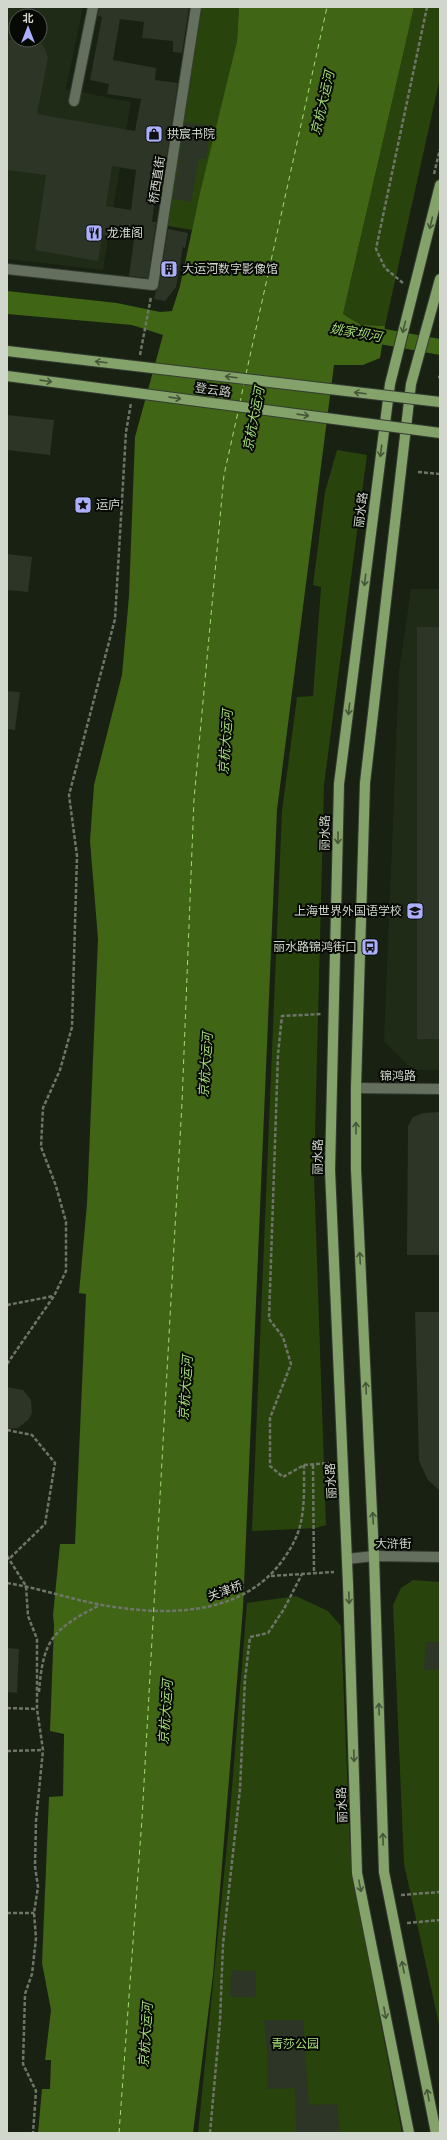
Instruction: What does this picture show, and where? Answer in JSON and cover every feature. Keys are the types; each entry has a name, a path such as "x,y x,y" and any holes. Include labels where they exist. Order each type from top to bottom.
{"main road":[{"name":"丽水路","path":"409,2133 357,1873 347,1559 330,1170 339,784 390,384 410,287 440,185"},
{"path":"436,2133 384,1872 374,1556 356,1169 356,1088 365,783 411,384 440,279"},
{"name":"登云路","path":"7,350 440,402"},
{"name":"登云路","path":"7,376 440,434"}],"street":[{"path":"74,101 93,7"},
{"name":"桥西直街","path":"152,289 196,7"},
{"path":"7,269 152,289"},
{"name":"锦鸿路","path":"356,1088 440,1089"},
{"name":"大浒街","path":"347,1559 374,1556 440,1557"}],"path":[{"path":"410,287 385,268 376,249 427,7"},
{"path":"139,358 152,289"},
{"path":"7,1364 54,1296 66,1271 66,1222 56,1186 41,1147 43,1108 60,1070 72,1027 77,856 69,795 115,619 126,432 131,402"},
{"path":"418,472 440,474"},
{"path":"323,1014 282,1016 278,1054 269,1319 284,1337 291,1364 270,1418 270,1466 283,1477 304,1465 330,1463"},
{"path":"7,1305 54,1296"},
{"path":"7,1430 32,1435 55,1463 45,1524 8,1558 26,1586 28,1616 37,1639 37,1709 43,1750 36,1821 35,1866 38,1887 34,1914 36,1938 32,1974 25,1994 23,2064 36,2091 33,2133"},
{"name":"关津桥","path":"7,1583 26,1586 100,1605 161,1611 195,1609 218,1605 249,1593 271,1576 291,1549 300,1526 304,1465"},
{"path":"313,1465 314,1573"},
{"path":"271,1576 334,1572"},
{"path":"210,2133 220,2021 223,1944 240,1790 245,1679 250,1637 268,1633 284,1609 302,1574"},
{"path":"37,1709 42,1662 47,1646 55,1633 70,1620 100,1605"},
{"path":"7,1708 37,1709"},
{"path":"7,1751 43,1750"},
{"path":"389,1896 440,1892"},
{"path":"7,1913 34,1914"},
{"path":"394,1924 440,1920"}],"shaded area":[{"path":"7,7 83,7 66,89 131,102 103,270 7,259"},
{"name":"上海世界外国语学校","path":"411,589 440,589 440,1070 412,1070 384,1041 399,671"}],"green space":[{"path":"196,7 239,7 237,41 192,230 163,225"},
{"path":"414,7 440,7 440,78 385,326 361,325 343,314"},
{"path":"337,450 367,455 324,785 314,1173 326,1525 316,1528 252,1531 282,811 297,697 313,696 321,587 313,585 325,492"},
{"path":"413,1580 440,1582 440,2029 404,1864 393,1605 401,1588"},
{"name":"青莎公园","path":"296,1596 328,1611 341,1626 350,1844 376,1999 402,2133 198,2133 229,1825 247,1603"}],"water":[{"name":"京杭大运河","path":"239,7 414,7 343,314 361,325 385,326 380,358 363,365 334,365 277,810 243,1608 213,1975 193,2133 38,2133 42,2089 50,2089 51,2060 45,2060 51,2010 42,1963 49,1797 63,1796 64,1734 50,1731 54,1625 53,1615 60,1544 75,1544 86,1294 79,1293 87,1204 98,939 90,841 94,785 122,675 129,596 135,437 163,335 132,325 7,314 7,291 117,303 160,312 172,311 180,286 200,193 237,41"}],"building":[{"path":"99,7 189,7 182,53 173,52 173,41 142,38 144,22 120,19 113,60 156,68 155,80 178,83 160,199 155,198 152,222 156,222 148,278 129,276 134,239 102,235 98,261 35,250 46,175 7,170 8,40 8,48 45,49 48,58 37,114 135,131 141,99 107,94 109,84 90,80 102,17 98,16","holes":["112,166 136,170 131,210 106,206"]},
{"path":"185,122 211,126 206,159 199,159 191,202 173,199"},
{"name":"大运河数字影像馆","path":"168,229 188,233 185,248 183,247 176,287 165,301 154,299 159,286"},
{"path":"7,415 54,420 50,455 7,450"},
{"path":"7,554 32,557 28,592 7,590"},
{"path":"417,627 440,627 440,1039 417,1039"},
{"path":"7,691 20,692 15,730 7,729"},
{"path":"440,1112 440,1255 407,1255 408,1126 413,1117 423,1113"},
{"path":"415,1312 440,1312 440,1491 428,1480 419,1461"},
{"path":"7,1387 23,1390 31,1400 32,1413 29,1419 18,1428 7,1429"},
{"path":"426,1642 440,1642 440,1669 424,1670"},
{"path":"7,1648 19,1649 17,1693 7,1692"},
{"path":"231,1970 256,1971 255,1997 230,1997"},
{"path":"264,2020 303,2020 309,2105 337,2104 340,2133 296,2133 295,2088 267,2089 267,2049"}],"waterway":[{"name":"姚家坝河","path":"363,333 440,347"}],"ferry route":[{"path":"246,374 327,7"},
{"path":"240,403 244,383"},
{"path":"119,2133 142,1819 182,1103 194,799 224,475 238,412"}],"place":[{"name":"拱宸书院","path":"154,134"},
{"name":"龙淮阁","path":"94,233"},
{"name":"大运河数字影像馆","path":"169,269"},
{"name":"运庐","path":"83,505"},
{"name":"上海世界外国语学校","path":"415,911"},
{"name":"丽水路锦鸿街口","path":"370,947"}]}
